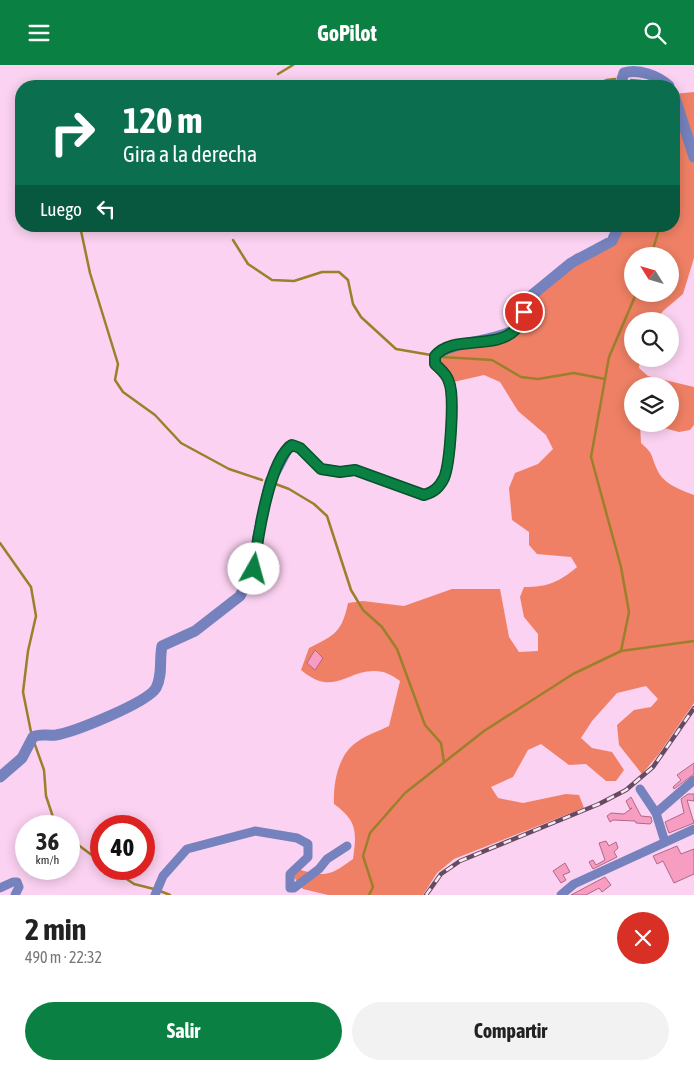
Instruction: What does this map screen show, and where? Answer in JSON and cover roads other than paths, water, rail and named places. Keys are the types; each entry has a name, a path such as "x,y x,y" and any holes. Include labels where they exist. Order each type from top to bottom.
{"street":[{"path":"622,80 624,73 634,71 660,80"},
{"path":"680,114 694,157"},
{"path":"0,777 22,757 33,737 76,730 112,715 153,692 159,679 162,646 195,631 240,596 254,569 258,536 270,482 290,446 300,448 321,469 340,472 355,470 424,495 434,492 443,479 448,463 452,400 449,381 435,364 436,353 452,346 489,341 515,330 532,295 571,263 612,241 616,232"},
{"path":"656,813 694,780"},
{"path":"640,789 656,813 665,842"},
{"path":"561,895 574,884 694,829"},
{"path":"155,895 163,876 187,849 255,831 297,838 308,844 308,857 290,874 290,888 298,887 319,869 327,859 347,846"},
{"path":"0,888 17,882 19,887 15,895"}],"waterway":[{"path":"278,74 293,65"},
{"path":"607,80 615,79"},
{"path":"81,232 90,273 118,364 115,380 123,392 155,415 181,443 229,469 262,480"},
{"path":"654,247 658,232"},
{"path":"233,240 248,264 272,280 294,281 322,272 339,272 348,280 353,304 361,317 396,349 431,355"},
{"path":"621,651 629,612 621,567 591,457 609,357 632,303"},
{"path":"442,357 492,360 521,377 538,379 574,373 605,379"},
{"path":"273,483 289,489 314,504 327,516 351,590 363,610 382,627 397,649 425,725 441,743 444,762"},
{"path":"0,543 31,587 36,616 28,651 23,692 31,732"},
{"path":"369,895 373,887 363,856 370,833 405,793 484,731 573,674 621,651 694,641"},
{"path":"34,742 44,770 46,796 52,815"},
{"path":"80,846 90,854"},
{"path":"128,880 134,884 154,889"},
{"path":"160,891 170,895"}],"railway":[{"path":"426,895 441,874 460,861 599,804 626,790 653,767 694,708"}]}
